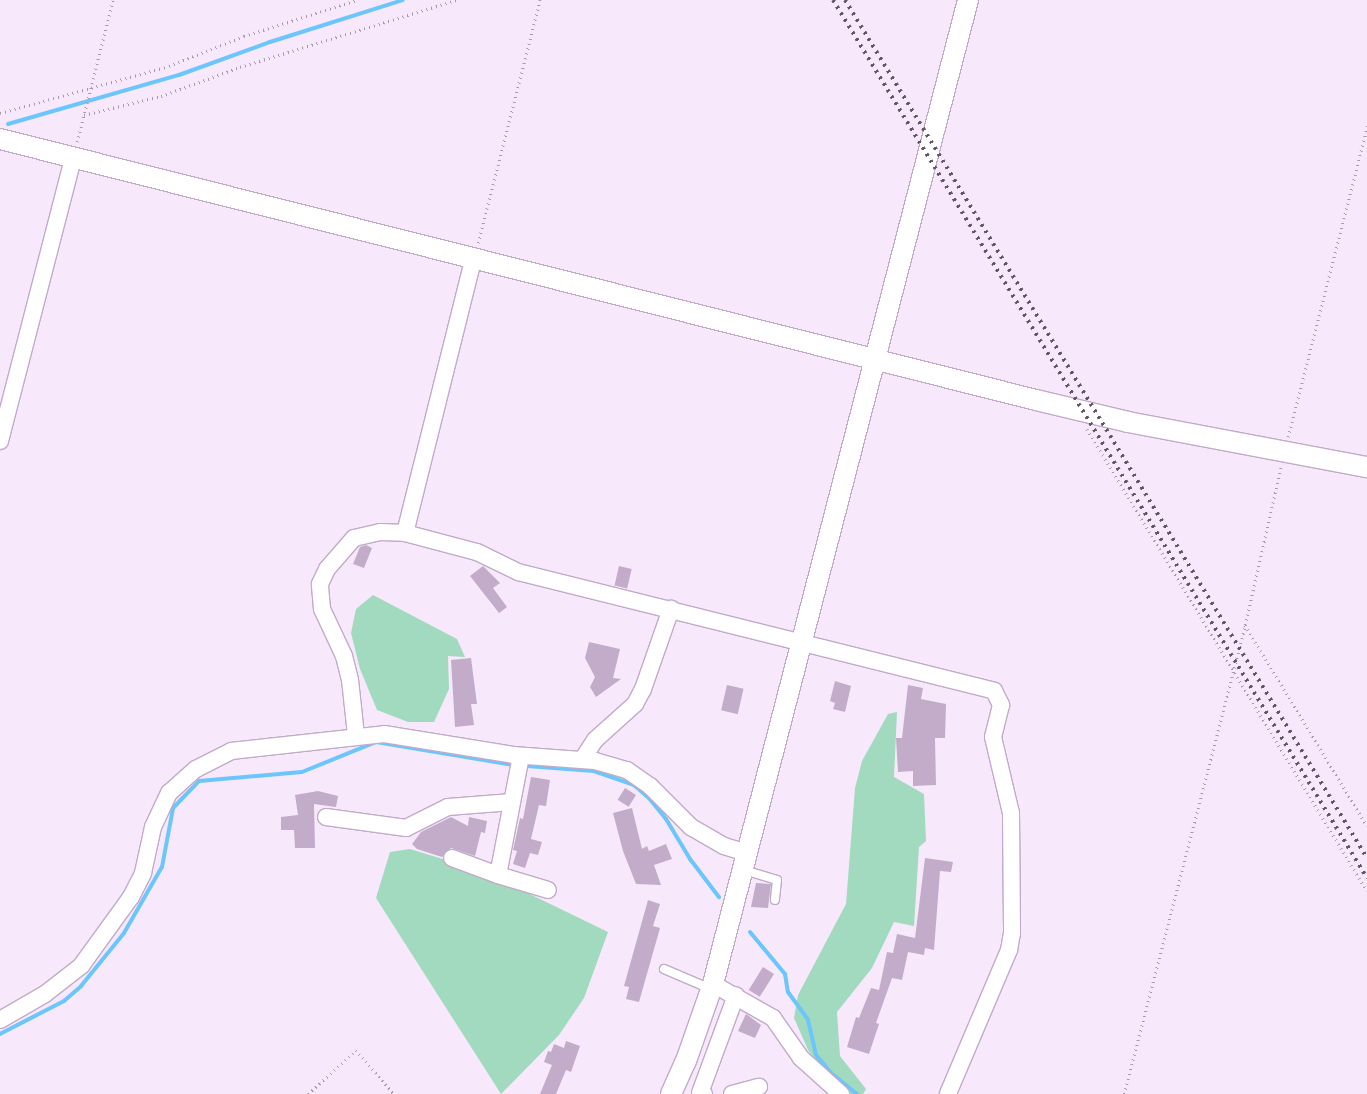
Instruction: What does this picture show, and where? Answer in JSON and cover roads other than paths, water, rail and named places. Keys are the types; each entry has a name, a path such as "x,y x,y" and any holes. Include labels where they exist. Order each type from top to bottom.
{"street":[{"path":"736,996 702,1094 673,1090 712,986 876,361 968,0"},
{"path":"0,139 473,260 1128,422 1284,453 1367,467"},
{"path":"0,442 73,158"},
{"path":"405,533 473,260"},
{"path":"356,735 350,680 344,656 322,609 320,584 327,569 354,538 380,532 405,533 477,552 518,572 994,691 1000,699 993,737 1011,813 1012,933 1009,950 948,1094"},
{"path":"582,760 594,740 635,704 644,689 671,609"},
{"path":"0,1020 45,994 81,966 125,905 143,873 160,807 184,777 212,759 231,751 356,735 384,734 521,756 582,760 627,770 650,786 691,827 724,846 744,861"},
{"path":"498,875 521,756"},
{"path":"326,817 406,828 448,807 512,802"},
{"path":"452,858 498,875 548,890"},
{"path":"712,986 736,996 773,1018 801,1058 841,1094"},
{"path":"0,1009 20,1007"},
{"path":"732,1094 759,1088"}],"lane":[{"path":"744,861 776,880 775,900"},
{"path":"664,969 712,986"}],"waterway":[{"path":"8,124 179,75 270,42 403,0"},
{"path":"0,1034 64,1001 81,986 124,933 162,867 173,808 199,781 302,772 376,742 514,765"},
{"path":"527,766 594,771 634,785 649,798 666,819 690,859 719,897"},
{"path":"750,932 785,974 788,992 808,1020 816,1055 831,1073 857,1094"}],"railway":[{"path":"833,0 1367,878"},
{"path":"845,0 1367,858"}]}
